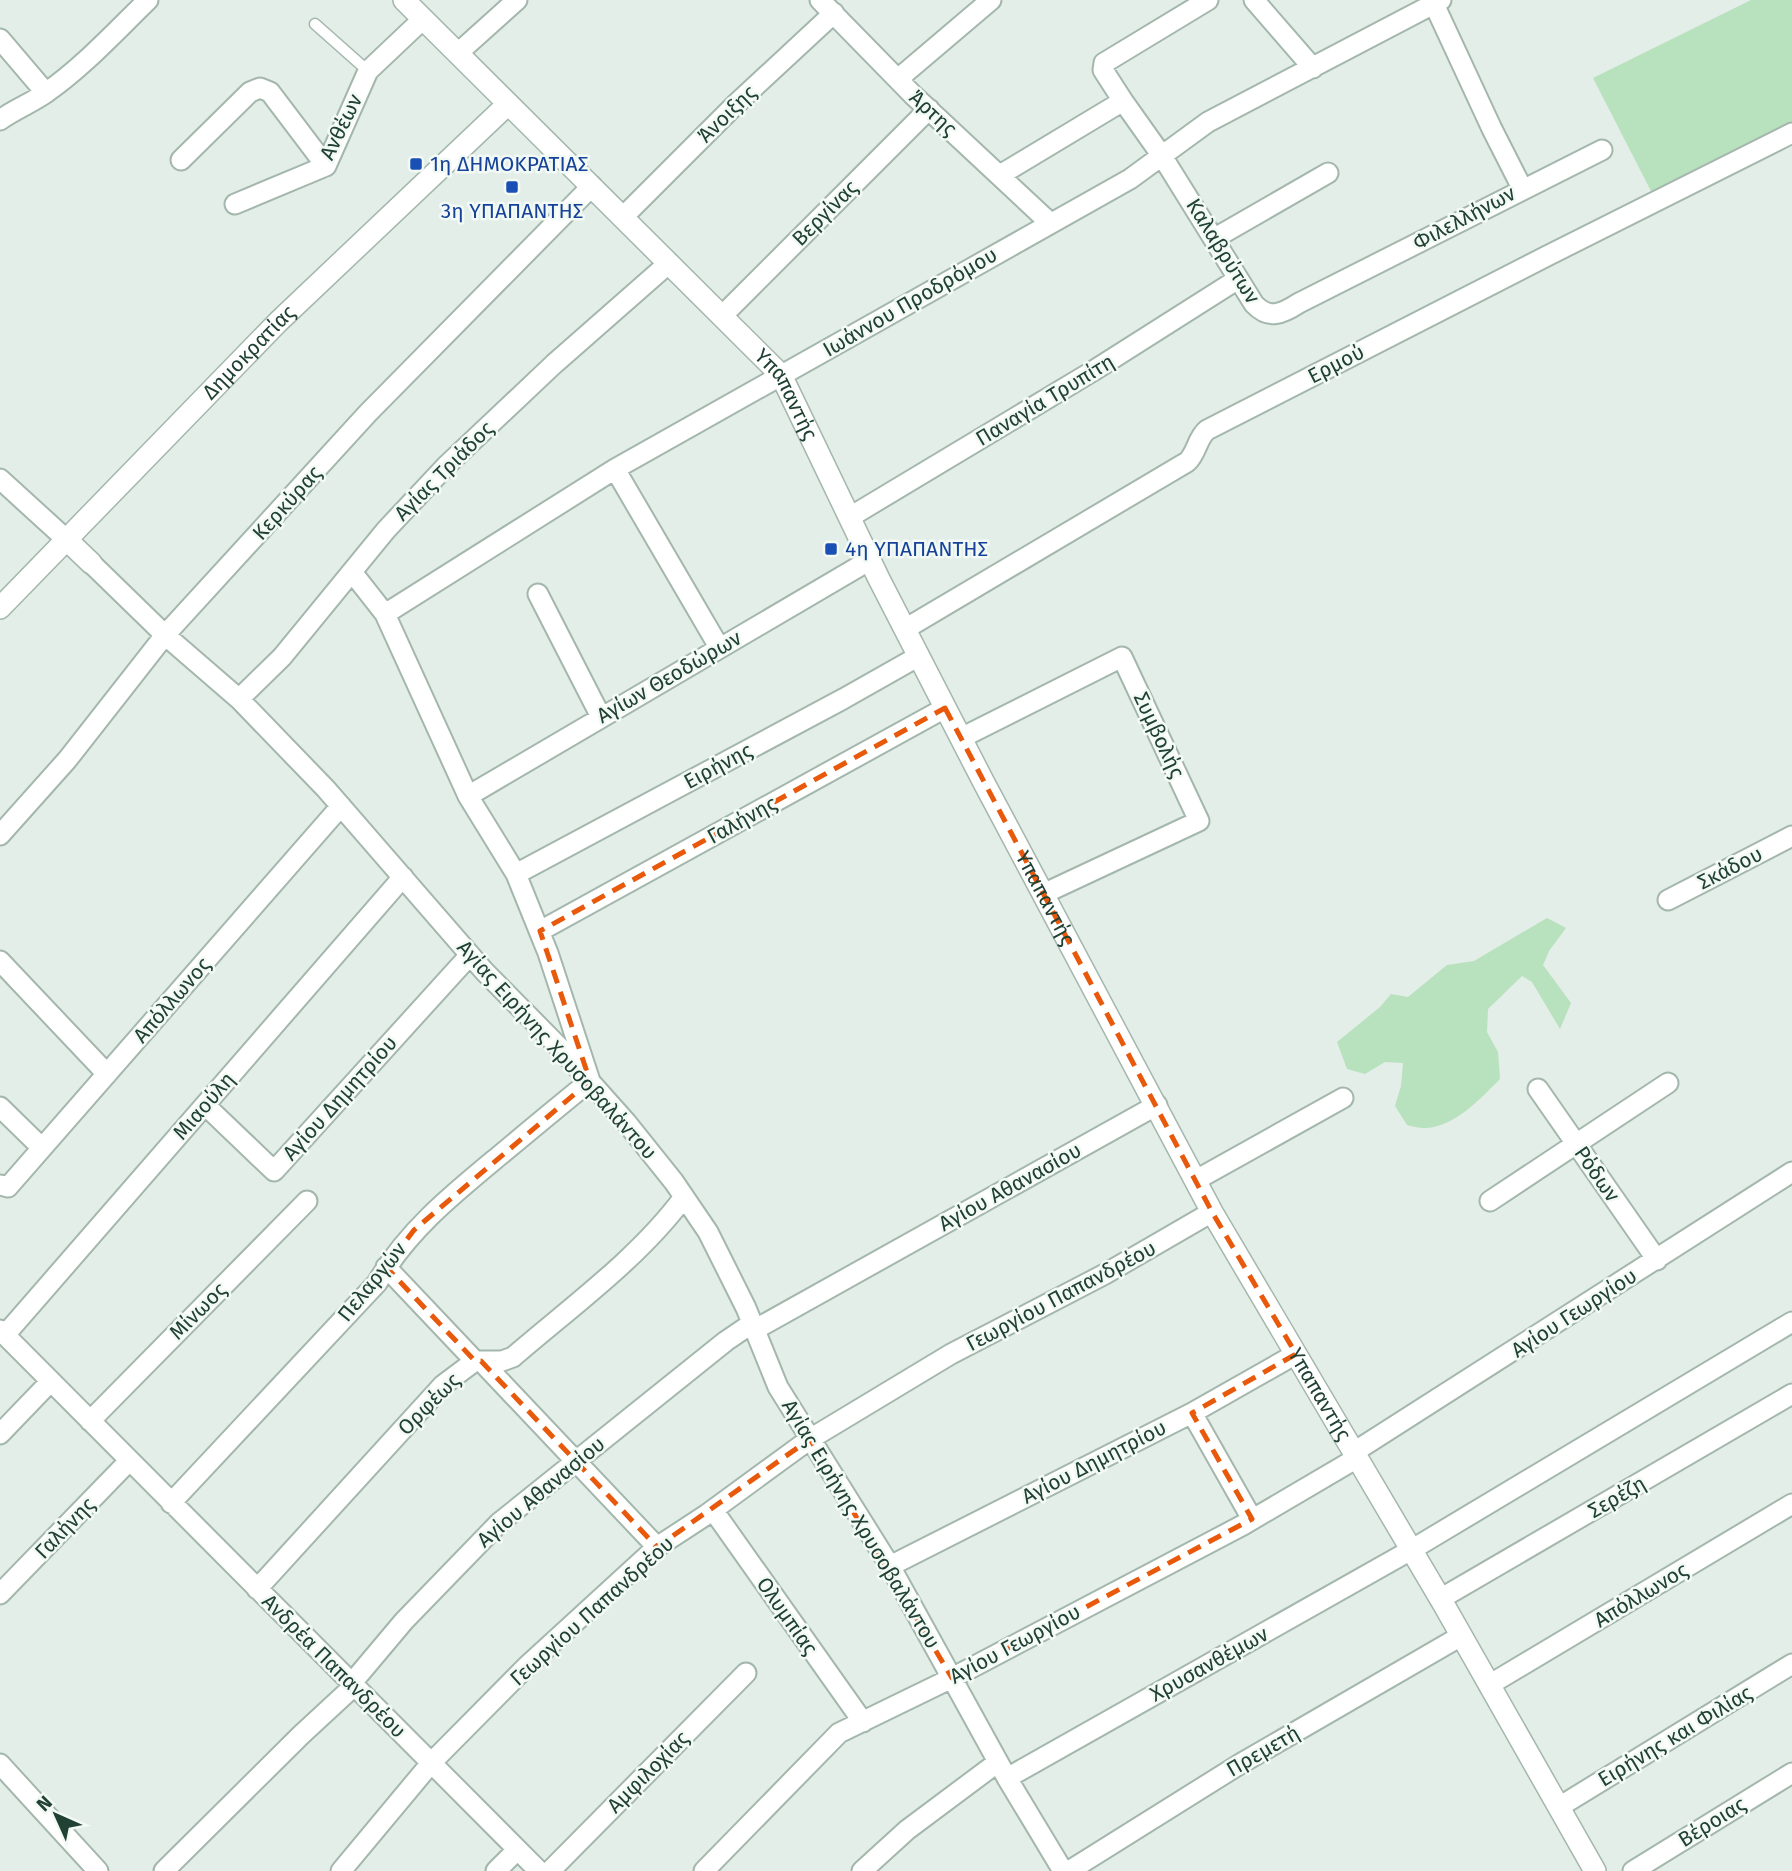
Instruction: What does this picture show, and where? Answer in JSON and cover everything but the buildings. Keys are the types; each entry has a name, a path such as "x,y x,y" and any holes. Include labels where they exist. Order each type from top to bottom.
{"street":[{"path":"0,120 46,93 148,0"},
{"name":"Υπαπαντής","path":"404,0 781,375 945,708 1212,1212 1412,1550 1595,1871"},
{"path":"458,53 517,0"},
{"path":"898,79 991,0"},
{"name":"Καλαβρύτων","path":"1208,0 1104,63 1103,70 1262,312 1272,315 1283,313 1299,303"},
{"path":"1254,0 1313,68"},
{"name":"Ιωάννου Προδρόμου","path":"385,614 615,469 1130,178 1208,122 1437,2"},
{"name":"Φιλελλήνων","path":"1299,303 1523,190 1475,95 1437,2"},
{"name":"Άρτης","path":"827,6 898,79 1049,222"},
{"name":"Άνοιξης","path":"623,217 736,104 827,6"},
{"name":"Ανθέων","path":"235,204 326,166 368,71 423,19"},
{"path":"0,39 46,93"},
{"path":"181,160 250,92 260,88 270,92 326,166"},
{"path":"1000,175 1123,101"},
{"name":"Δημοκρατίας","path":"0,608 278,322 508,104"},
{"name":"Βεργίνας","path":"722,316 929,109"},
{"name":"Ερμού","path":"905,629 1190,460 1202,434 1207,430 1792,134"},
{"path":"1523,190 1602,150"},
{"path":"1215,239 1328,173"},
{"name":"Κερκύρας","path":"0,835 67,760 165,635 368,413 592,186"},
{"name":"Αγίας Τριάδος","path":"239,699 282,657 386,530 446,466 554,364 669,263"},
{"name":"Παναγία Τρυπίτη","path":"850,517 1238,279"},
{"path":"615,469 719,647"},
{"path":"0,479 91,563"},
{"name":"Αγίων Θεοδώρων","path":"468,796 870,560"},
{"name":"Αγίας Ειρήνης Χρυσοβαλάντου","path":"91,563 165,635 239,699 341,806 470,955 626,1122 684,1197 708,1232 746,1308 778,1387 890,1566 1002,1770 1063,1871"},
{"path":"352,572 385,614 468,796 516,874 540,931 590,1081"},
{"path":"538,594 601,717"},
{"name":"Ειρήνης","path":"516,874 919,656"},
{"name":"Συμβολής","path":"961,738 1122,657 1199,821 1043,894"},
{"name":"Γαλήνης","path":"540,931 945,708"},
{"name":"Απόλλωνος","path":"0,1185 8,1187 341,806"},
{"name":"Σκάδου","path":"1668,900 1792,836"},
{"name":"Μιαούλη","path":"3,1332 403,877"},
{"name":"Αγίου Δημητρίου","path":"205,1105 274,1171 470,955"},
{"path":"0,961 107,1074"},
{"name":"Πελαργών","path":"170,1503 377,1283 414,1230 590,1081"},
{"path":"1490,1201 1668,1083"},
{"name":"Ρόδων","path":"1538,1089 1657,1260"},
{"path":"1196,1180 1343,1098"},
{"name":"Αγίου Αθανασίου","path":"164,1871 353,1685 404,1621 499,1523 726,1341 1157,1105"},
{"path":"0,1107 42,1149"},
{"name":"Αγίου Γεωργίου","path":"704,1871 839,1733 952,1678 1252,1519 1792,1172"},
{"name":"Ορφέως","path":"257,1589 443,1385 478,1361 502,1361 513,1357 646,1241 669,1218 684,1197"},
{"name":"Μίνωος","path":"90,1421 307,1202"},
{"name":"Γεωργίου Παπανδρέου","path":"341,1871 431,1763 527,1666 657,1547 713,1510 810,1438 951,1354 1105,1275 1212,1212"},
{"path":"386,1267 657,1547"},
{"name":"Χρυσανθέμων","path":"862,1871 907,1830 1002,1770 1412,1550 1792,1322"},
{"name":"Ανδρέα Παπανδρέου","path":"3,1332 170,1503 539,1871"},
{"name":"Αγίου Δημητρίου","path":"890,1566 1192,1413 1296,1354"},
{"path":"0,1434 51,1381"},
{"name":"Σερέζη","path":"1440,1599 1792,1394"},
{"path":"1192,1413 1252,1519"},
{"name":"Γαλήνης","path":"0,1594 129,1461"},
{"name":"Απόλλωνος","path":"1489,1685 1792,1504"},
{"name":"Ολυμπίας","path":"713,1510 863,1721"},
{"name":"Πρεμετή","path":"1069,1871 1240,1763 1461,1636"},
{"name":"Ειρήνης και Φιλίας","path":"1559,1807 1792,1664"},
{"name":"Αμφιλοχίας","path":"551,1871 746,1672"},
{"path":"0,1764 98,1871"},
{"name":"Βέροιας","path":"1633,1871 1792,1773"},
{"path":"496,1871 517,1850"}],"lane":[{"path":"315,24 368,71"}],"highlighted area":[{"path":"945,708 1212,1212 1296,1354 1192,1413 1252,1519 952,1678 810,1439 657,1547 481,1361 475,1361 386,1267 414,1230 590,1081 540,931"}],"green space":[{"path":"1751,0 1792,0 1792,125 1652,193 1593,78"},
{"path":"1547,918 1566,928 1549,951 1543,965 1571,1003 1560,1029 1532,982 1522,976 1488,1009 1487,1032 1498,1052 1500,1079 1466,1111 1435,1127 1407,1125 1395,1106 1401,1086 1403,1063 1385,1062 1365,1074 1347,1069 1337,1042 1380,1007 1391,994 1408,997 1447,965 1474,961"}],"place":[{"name":"1η ΔΗΜΟΚΡΑΤΙΑΣ","path":"416,164"},
{"name":"3η ΥΠΑΠΑΝΤΗΣ","path":"512,187"},
{"name":"4η ΥΠΑΠΑΝΤΗΣ","path":"831,549"}]}
